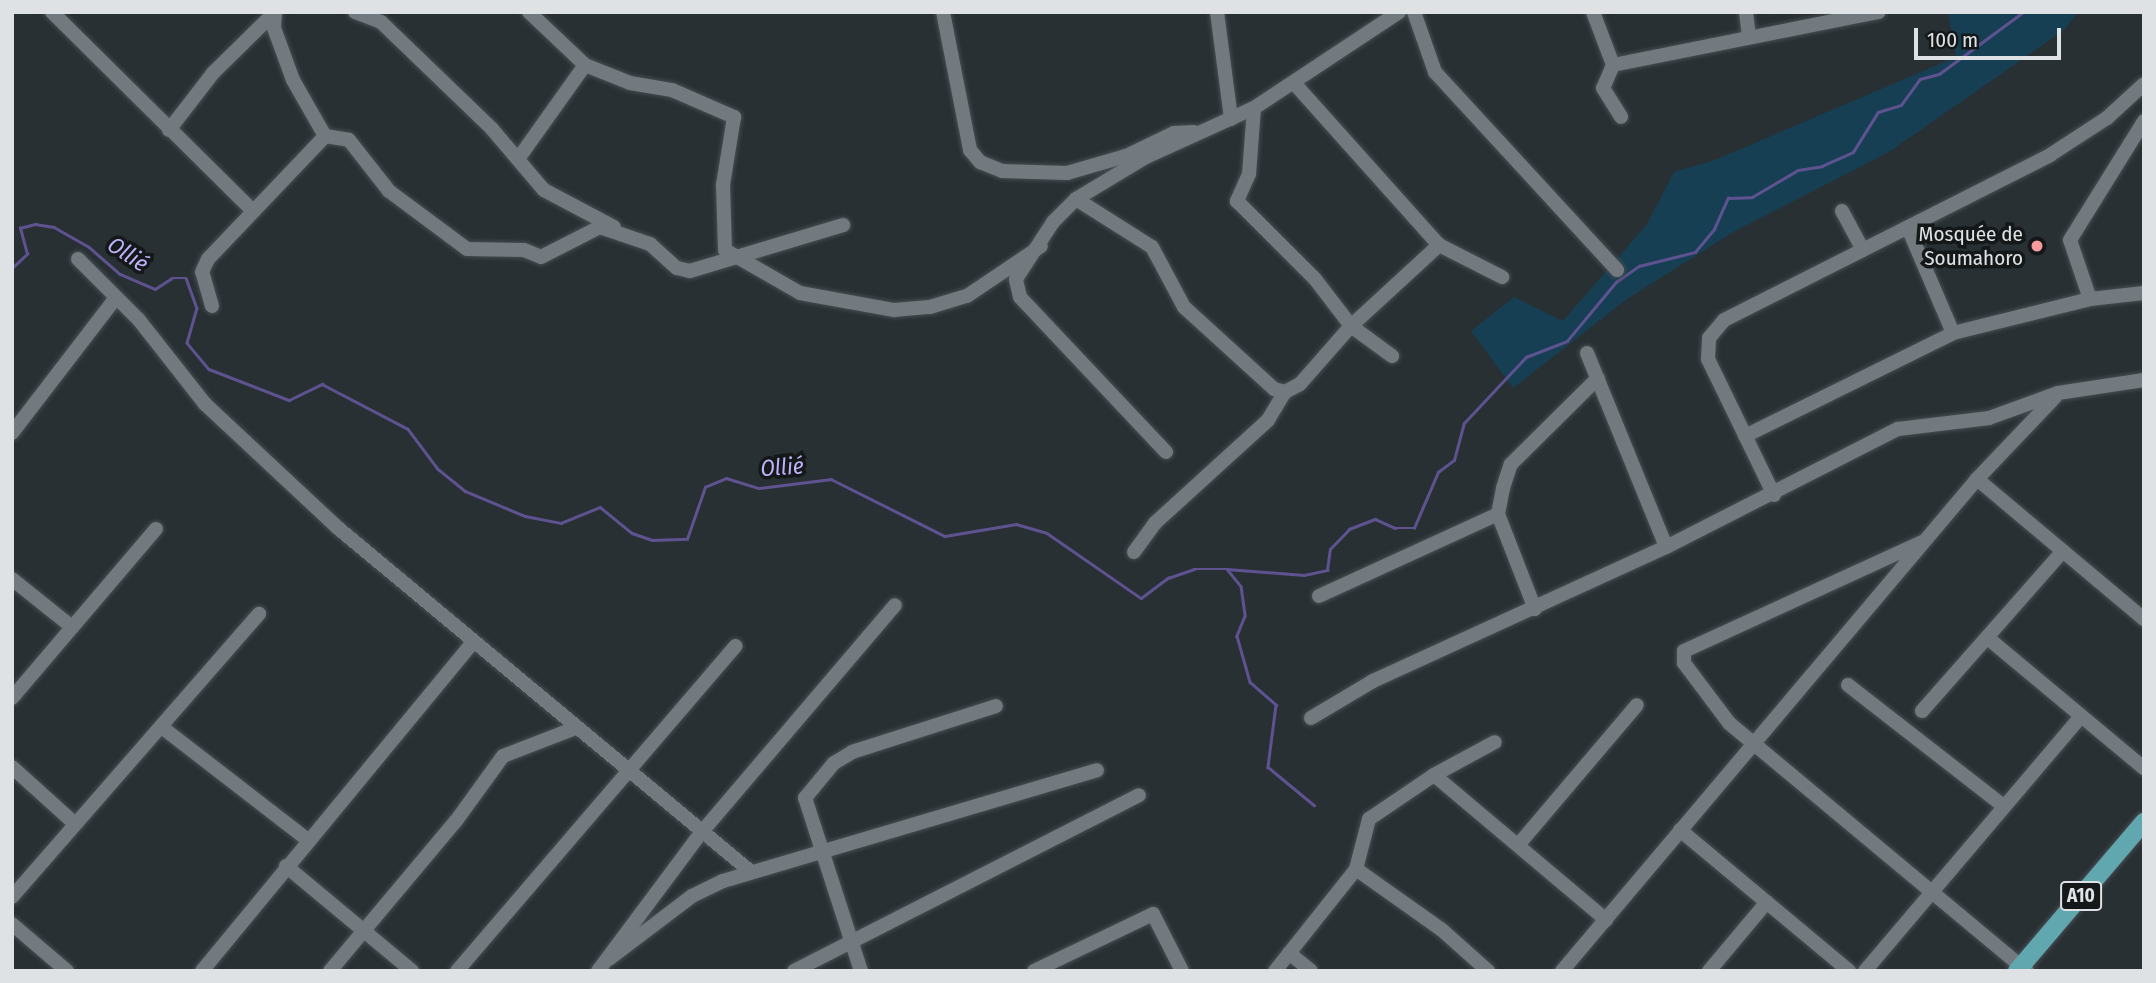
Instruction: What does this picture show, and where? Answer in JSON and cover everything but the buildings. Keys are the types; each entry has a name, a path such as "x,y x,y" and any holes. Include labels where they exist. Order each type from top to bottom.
{"main road":[{"name":"A10","path":"2022,969 2144,822"}],"street":[{"path":"169,130 213,73 275,12"},
{"path":"275,12 274,28 293,80 325,136"},
{"path":"355,12 381,22 518,159 544,190 690,271 729,257 843,225"},
{"path":"529,12 585,65 630,83 672,90 734,117 723,185 729,257"},
{"path":"943,12 970,150 981,162 1002,171 1067,173 1126,156 1174,133 1202,132"},
{"path":"1217,12 1231,118"},
{"path":"1166,452 1020,297 1016,279 1041,246 1054,222 1076,199 1202,132 1254,108 1398,12"},
{"path":"1414,12 1435,72 1617,270"},
{"path":"1593,12 1613,65 1603,88 1621,117"},
{"path":"1746,12 1749,36"},
{"path":"1613,65 1879,12"},
{"path":"58,13 169,130 251,209"},
{"path":"518,159 585,65"},
{"path":"1294,83 1439,245 1480,261 1502,277"},
{"path":"1774,495 1708,359 1709,338 1724,320 2050,155 2107,118 2144,84"},
{"path":"1254,108 1249,174 1237,201 1352,326 1392,356"},
{"path":"2090,299 2070,240 2144,121"},
{"path":"325,136 349,140 389,191 467,249 524,250 541,257 588,230 618,229"},
{"path":"212,306 202,272 251,209 325,136"},
{"path":"1076,199 1152,247 1184,307 1274,389 1285,391 1300,384 1352,326 1439,245"},
{"path":"1842,211 1863,250"},
{"path":"1908,228 1953,333"},
{"path":"729,257 800,293 894,310 930,307 967,296 1041,246"},
{"path":"78,259 115,299 139,320 205,404 472,643 573,729 750,871"},
{"path":"1745,436 1953,333 2090,299 2144,293"},
{"path":"12,433 115,299"},
{"path":"1587,353 1666,547"},
{"path":"1535,610 1498,514 1511,464 1598,378"},
{"path":"1311,718 1373,681 1535,610 1774,495 1898,429 1989,418 2058,393 2144,380"},
{"path":"1134,552 1155,523 1269,420 1285,391"},
{"path":"1562,971 1977,479 2058,393"},
{"path":"1977,479 2144,618"},
{"path":"1319,596 1498,514"},
{"path":"12,698 156,529"},
{"path":"1925,541 1684,651 1688,672 1713,706 1933,890 2022,969"},
{"path":"1923,710 1989,639 2063,551"},
{"path":"12,579 72,627"},
{"path":"598,971 701,833 895,605"},
{"path":"12,897 259,614"},
{"path":"1989,639 2144,768"},
{"path":"202,971 472,643"},
{"path":"457,971 736,646"},
{"path":"1848,685 2002,805"},
{"path":"1519,844 1637,705"},
{"path":"861,971 819,852 805,798 834,763 852,751 996,706"},
{"path":"1865,971 2002,805 2081,716"},
{"path":"163,727 308,840"},
{"path":"330,971 365,931 503,756 573,729"},
{"path":"1275,971 1356,869 1370,819 1434,775 1495,742"},
{"path":"12,767 74,823"},
{"path":"608,958 692,896 750,871 1097,770"},
{"path":"1434,775 1606,920"},
{"path":"794,971 1139,795"},
{"path":"1680,830 1849,971"},
{"path":"286,866 412,971"},
{"path":"1356,869 1442,930 1488,971"},
{"path":"1709,971 1767,902"},
{"path":"1034,971 1153,914 1182,971"},
{"path":"12,925 66,971"},
{"path":"1289,953 1311,971"}],"shaded area":[{"path":"1948,12 2078,12 2064,30 1889,152 1735,231 1627,299 1513,388 1471,331 1514,297 1563,321 1647,224 1674,172 1715,160 1956,57"}],"waterway":[{"path":"1227,569 1304,575 1327,570 1330,549 1349,529 1375,519 1395,528 1414,528 1438,472 1454,460 1464,423 1526,357 1567,341 1616,282 1639,266 1695,252 1714,229 1728,198 1752,197 1798,170 1822,166 1853,152 1878,112 1901,105 1920,79 1939,74 2023,12"},
{"name":"Ollié","path":"12,268 27,254 20,228 35,224 54,227 89,247 120,274 155,289 172,278 186,278 197,308 187,343 209,369 289,400 322,384 408,429 438,469 465,491 525,516 561,523 600,507 632,533 652,540 687,539 705,487 726,478 759,488 831,479 945,536 1016,524 1047,533 1141,598 1168,578 1194,569 1227,569 1241,586 1245,616 1237,636 1250,682 1276,705 1268,767 1314,805"}],"place":[{"name":"Mosquée de Soumahoro","path":"2037,246"}]}
